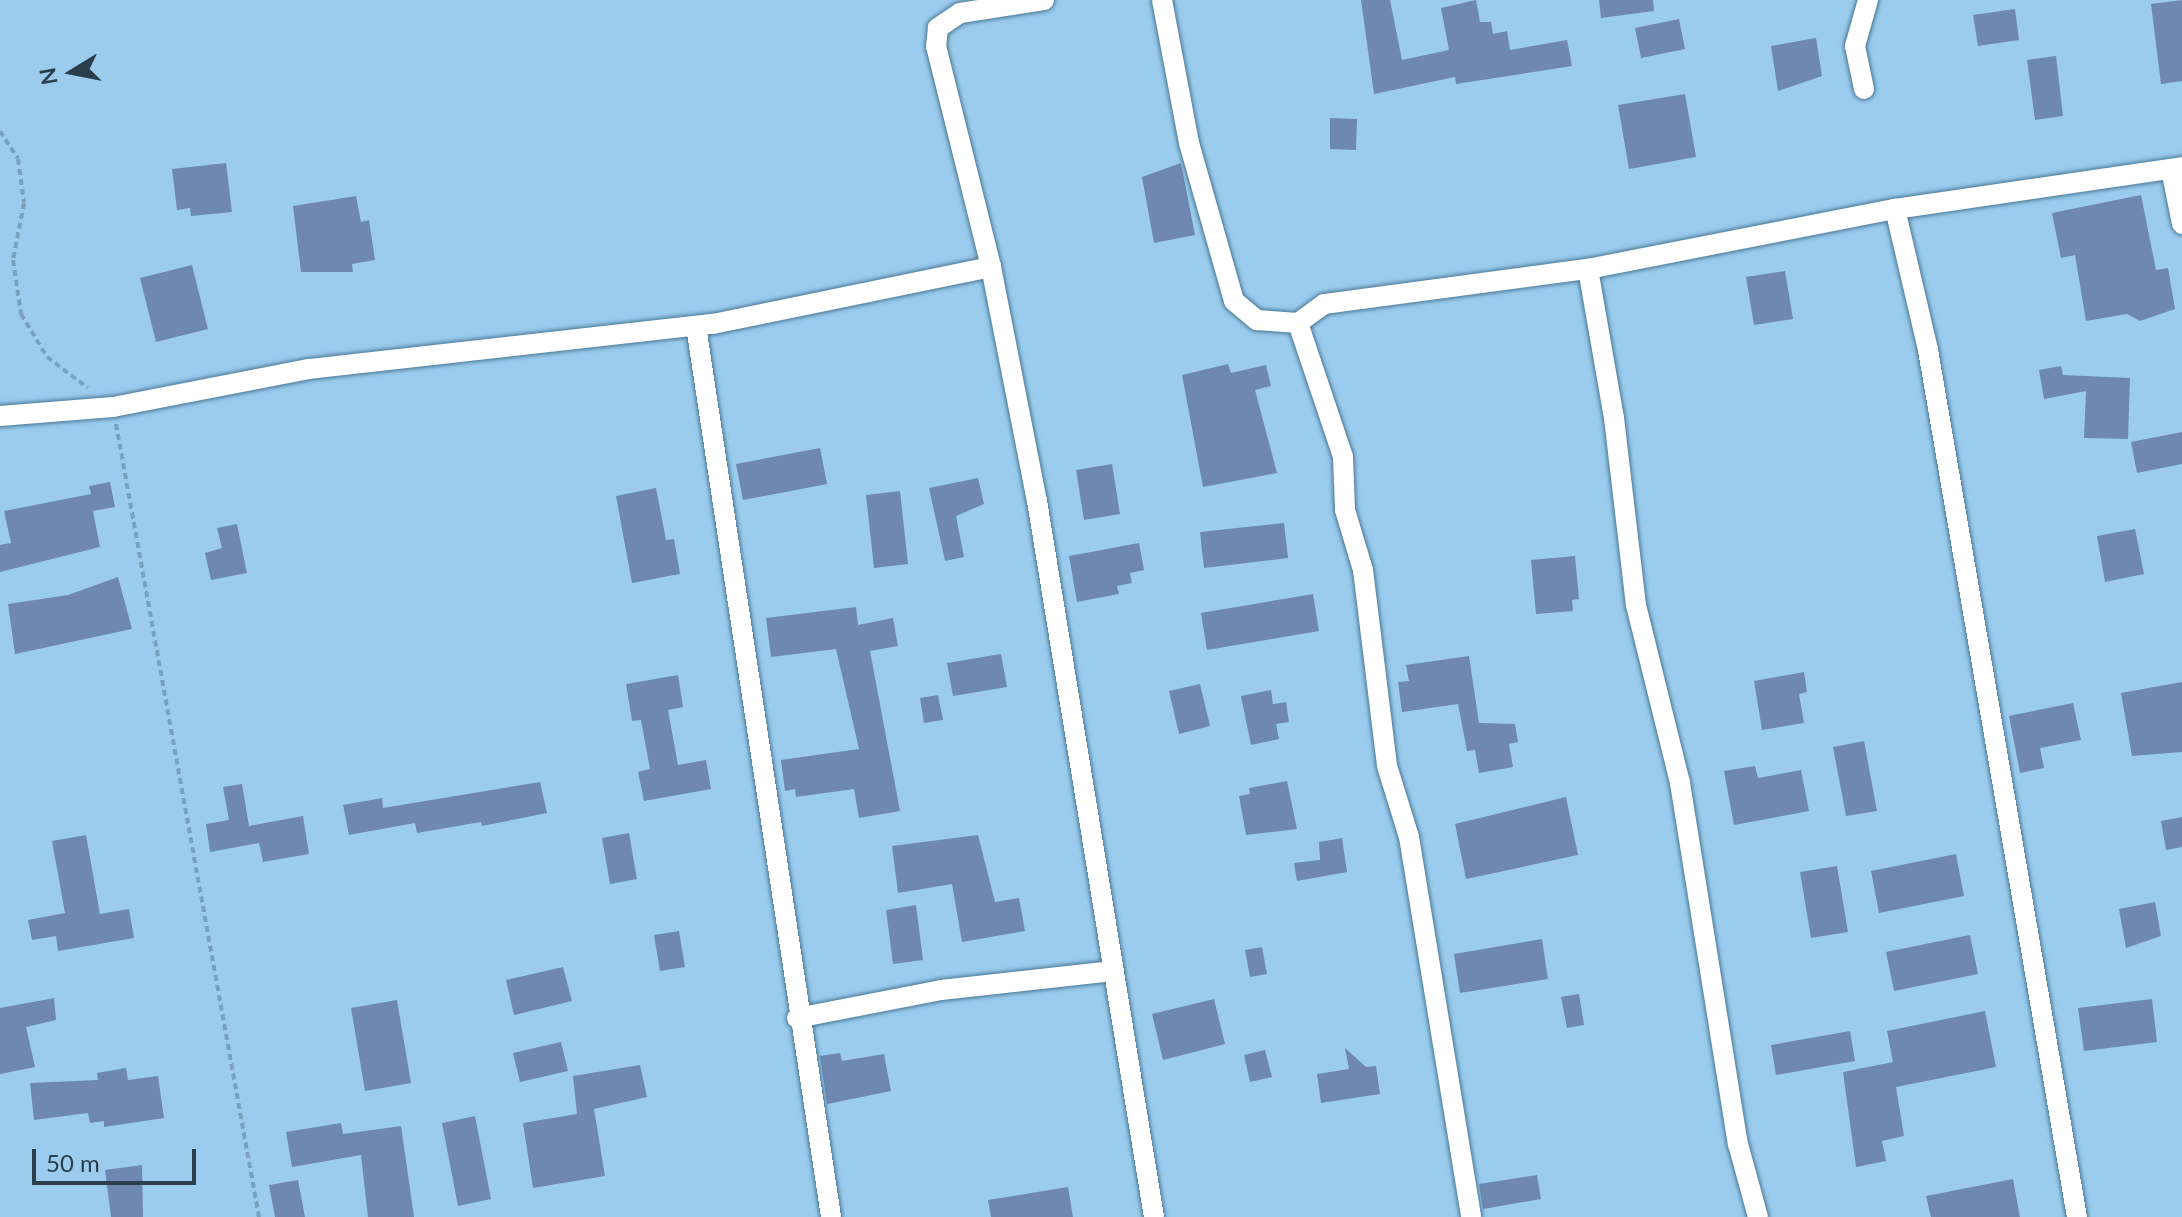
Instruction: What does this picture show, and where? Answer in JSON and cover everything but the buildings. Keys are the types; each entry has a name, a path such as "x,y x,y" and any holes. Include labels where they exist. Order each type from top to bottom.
{"street":[{"path":"1044,0 960,13 938,28 941,78 991,267 1037,501 1154,1217"},
{"path":"1162,0 1189,143 1234,301 1257,320 1298,323 1324,304 1588,269 1895,209 2176,168 2182,224"},
{"path":"1864,89 1855,46 1868,0"},
{"path":"1895,209 1928,350 2077,1217"},
{"path":"0,416 113,407 309,369 696,326 991,267"},
{"path":"1588,269 1614,418 1636,605 1680,783 1738,1144 1758,1217"},
{"path":"1298,323 1343,457 1345,510 1363,570 1387,766 1409,837 1471,1217"},
{"path":"696,326 797,1018 831,1217"},
{"path":"797,1018 941,990 1113,971"}],"path":[{"path":"0,131 18,159 24,203 13,260 21,314 47,357 113,407 259,1217"}]}
